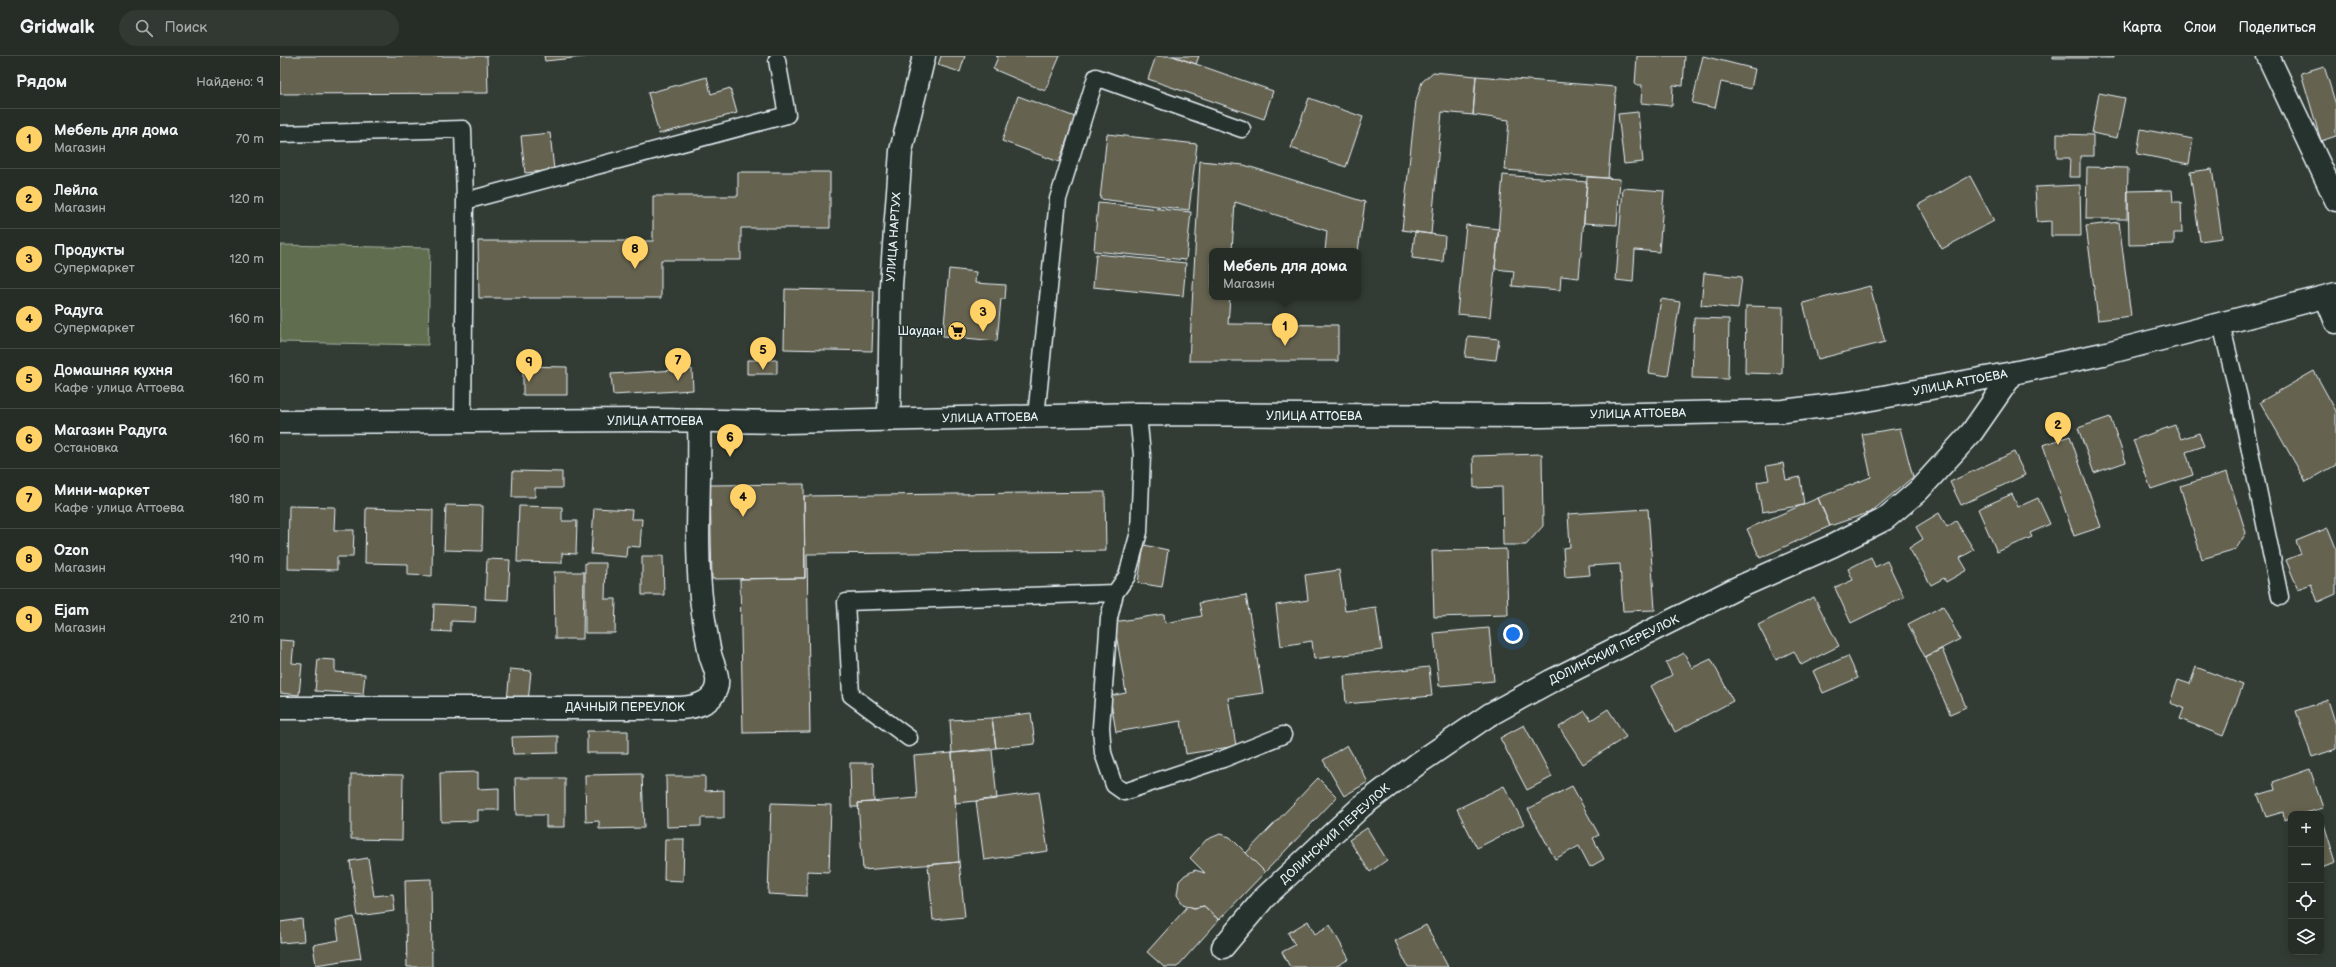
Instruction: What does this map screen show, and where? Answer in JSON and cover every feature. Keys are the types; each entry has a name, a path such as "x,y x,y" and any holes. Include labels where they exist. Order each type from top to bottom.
{"street":[{"name":"УЛИЦА НАРТУХ","path":"889,420 891,285 900,151 924,56"},
{"path":"2268,56 2336,200"},
{"name":"УЛИЦА АТТОЕВА","path":"280,422 786,422 1138,414 1542,416 1783,411 1850,404 2013,373 2102,354 2331,295"},
{"path":"2331,295 2336,322"},
{"name":"ДОЛИНСКИЙ ПЕРЕУЛОК","path":"1223,947 1264,898 1362,806 1420,762 1489,715 1551,681 1737,588 1832,546 1885,519 1918,491 1972,432 2013,373"},
{"name":"ДАЧНЫЙ ПЕРЕУЛОК","path":"280,708 681,708 697,706 709,700 716,690 718,677 710,655 702,605 698,538 699,421"}],"lane":[{"path":"466,201 787,115 777,60"},
{"path":"1036,417 1058,199 1096,77 1242,129"},
{"path":"280,134 463,129 466,201 463,422"},
{"path":"2220,324 2240,397 2280,597"},
{"path":"1138,414 1142,455 1139,532 1127,576 1115,593 1109,618 1100,727 1103,754 1114,785 1124,792 1223,759 1283,735"},
{"path":"909,738 851,695 846,602 1115,593"}],"green space":[{"path":"280,245 430,248 428,345 280,342"}],"building":[{"path":"280,56 487,56 488,93 280,94"},
{"path":"544,56 592,56 545,61"},
{"path":"941,56 965,56 960,72 938,65"},
{"path":"996,56 1060,56 1045,91 993,69 998,57"},
{"path":"1156,56 1173,56 1273,91 1264,119 1148,79"},
{"path":"1173,56 1199,56 1196,64"},
{"path":"1637,56 1685,56 1683,86 1673,85 1672,106 1641,103 1642,85 1635,85"},
{"path":"1703,56 1755,69 1751,89 1721,82 1715,108 1692,103"},
{"path":"2053,56 2114,56 2114,58 2053,58"},
{"path":"2324,66 2336,105 2336,136 2321,141 2301,73"},
{"path":"1433,72 1476,76 1473,115 1442,112 1431,234 1402,230 1416,101 1422,82"},
{"path":"1476,76 1616,87 1608,178 1505,170 1509,120 1473,115"},
{"path":"707,77 711,94 730,88 737,113 659,134 648,93"},
{"path":"2099,93 2125,98 2117,138 2092,133"},
{"path":"1018,96 1075,117 1059,162 1002,141"},
{"path":"1309,98 1363,117 1346,167 1291,148"},
{"path":"1638,112 1643,162 1624,164 1618,114"},
{"path":"2141,129 2193,139 2189,164 2137,154"},
{"path":"550,133 554,170 525,173 521,136"},
{"path":"1107,134 1197,144 1189,210 1100,199"},
{"path":"2057,134 2093,135 2093,156 2080,156 2080,177 2069,177 2070,158 2057,158"},
{"path":"1200,161 1244,165 1365,202 1358,248 1325,248 1327,231 1235,202 1232,248 1209,248 1209,300 1230,300 1228,324 1338,325 1338,361 1189,361"},
{"path":"2087,167 2128,168 2127,219 2086,219"},
{"path":"2212,169 2222,238 2200,241 2190,172"},
{"path":"738,172 830,172 830,228 741,228 741,260 661,260 661,298 479,298 478,241 653,241 653,196 738,196"},
{"path":"1503,175 1587,182 1579,278 1561,276 1560,290 1512,286 1514,271 1495,269"},
{"path":"1970,176 1994,221 1942,249 1918,205"},
{"path":"1587,177 1620,179 1617,225 1584,223"},
{"path":"2080,185 2081,236 2051,236 2051,221 2037,222 2035,187"},
{"path":"1623,188 1664,191 1659,252 1635,250 1633,282 1616,280"},
{"path":"2172,190 2173,202 2181,202 2182,233 2174,233 2174,244 2129,245 2128,191"},
{"path":"1098,203 1191,212 1186,260 1094,251"},
{"path":"2119,222 2131,316 2098,320 2086,226"},
{"path":"1466,225 1499,229 1490,317 1457,314"},
{"path":"1415,232 1445,236 1443,262 1412,258"},
{"path":"1096,254 1186,263 1183,296 1093,287"},
{"path":"949,269 976,272 975,283 1006,285 1005,299 1001,299 997,341 943,336"},
{"path":"1704,273 1742,277 1738,309 1701,305"},
{"path":"1870,286 1885,342 1818,359 1803,303"},
{"path":"785,289 874,291 872,351 784,349"},
{"path":"1661,299 1680,302 1668,376 1649,373"},
{"path":"1746,306 1783,307 1782,374 1745,373"},
{"path":"1694,318 1729,319 1728,379 1692,378"},
{"path":"1468,336 1499,339 1496,360 1465,357"},
{"path":"747,360 777,360 777,374 747,374"},
{"path":"523,366 567,367 567,395 523,395"},
{"path":"692,369 693,390 613,395 611,374"},
{"path":"2314,371 2336,411 2336,465 2306,482 2260,402"},
{"path":"2110,417 2126,462 2094,473 2078,428"},
{"path":"2175,425 2181,439 2199,433 2204,446 2186,452 2193,475 2151,489 2133,440"},
{"path":"1900,428 1913,477 1871,512 1830,526 1818,498 1871,477 1862,434"},
{"path":"2070,436 2101,527 2074,536 2043,445"},
{"path":"2014,452 2025,475 1961,505 1950,482"},
{"path":"1542,454 1543,526 1526,545 1503,545 1502,487 1474,488 1473,456"},
{"path":"1783,463 1786,480 1800,477 1804,505 1762,512 1757,482 1769,480 1766,466"},
{"path":"513,471 562,472 562,488 535,488 535,497 512,497"},
{"path":"2227,472 2246,533 2236,549 2202,559 2180,486"},
{"path":"804,484 805,578 712,579 710,485"},
{"path":"1105,492 1106,551 807,554 810,732 743,733 740,579 805,578 804,496"},
{"path":"2012,494 2018,507 2038,498 2050,524 2030,533 2032,537 1997,552 1978,509"},
{"path":"1818,498 1830,526 1760,558 1747,529"},
{"path":"446,505 483,506 482,551 444,550"},
{"path":"289,506 335,507 334,530 354,530 353,557 337,557 337,570 288,569"},
{"path":"519,506 562,507 562,521 577,521 576,554 562,553 562,563 517,562"},
{"path":"366,508 433,510 432,576 408,575 408,564 365,563"},
{"path":"594,508 632,510 631,519 642,519 640,547 627,546 626,557 591,554"},
{"path":"1648,509 1655,610 1623,611 1620,564 1589,566 1590,575 1565,577 1563,548 1570,547 1568,514"},
{"path":"1939,513 1947,527 1956,521 1974,550 1960,558 1967,570 1946,582 1944,578 1931,585 1909,548 1923,539 1916,527"},
{"path":"2328,528 2336,548 2336,594 2318,602 2311,584 2298,589 2286,560 2301,554 2296,541"},
{"path":"1144,545 1168,550 1162,587 1138,583"},
{"path":"1506,549 1508,615 1434,617 1432,551"},
{"path":"642,556 663,556 664,595 642,595"},
{"path":"1871,557 1875,567 1887,561 1904,597 1851,623 1835,588 1853,580 1848,569"},
{"path":"487,559 510,560 508,600 485,599"},
{"path":"585,563 606,563 605,599 616,599 615,633 585,633"},
{"path":"1339,570 1345,611 1376,607 1382,650 1314,659 1312,641 1281,646 1276,605 1308,600 1305,575"},
{"path":"554,572 584,572 583,639 555,639"},
{"path":"1246,595 1263,693 1228,698 1236,746 1186,754 1181,721 1116,732 1110,696 1126,693 1114,622 1164,614 1165,623 1202,616 1199,603"},
{"path":"1814,597 1839,646 1801,665 1794,651 1776,660 1758,625"},
{"path":"434,604 476,606 475,622 451,621 451,632 433,631"},
{"path":"1943,606 1960,639 1925,657 1908,624"},
{"path":"1489,628 1494,681 1439,686 1434,633"},
{"path":"280,640 294,641 292,663 302,664 299,695 280,693"},
{"path":"1942,649 1966,707 1950,714 1925,657"},
{"path":"1684,653 1692,668 1711,659 1733,701 1675,732 1651,686 1672,675 1666,663"},
{"path":"1848,656 1858,678 1823,693 1813,671"},
{"path":"318,659 335,660 335,672 365,674 363,694 315,691"},
{"path":"1429,667 1432,696 1346,704 1344,676"},
{"path":"2196,667 2243,685 2223,736 2180,719 2184,708 2170,703 2178,680 2190,684"},
{"path":"510,669 531,671 528,702 507,701"},
{"path":"2328,700 2336,725 2336,749 2312,757 2296,711"},
{"path":"1608,709 1626,737 1583,764 1559,727 1585,711 1591,720"},
{"path":"1031,713 1035,744 996,748 992,718"},
{"path":"992,718 996,748 952,753 950,720"},
{"path":"1524,725 1552,777 1527,790 1500,738"},
{"path":"587,731 628,731 628,753 587,753"},
{"path":"558,736 558,753 513,754 512,737"},
{"path":"1347,745 1368,782 1344,796 1323,760"},
{"path":"992,750 997,799 956,803 952,753"},
{"path":"952,753 959,862 863,870 858,803 917,798 914,756"},
{"path":"850,763 873,763 874,802 858,803 859,807 851,807"},
{"path":"2310,769 2323,808 2312,811 2288,811 2288,818 2284,820 2283,812 2266,817 2258,795 2275,790 2273,782"},
{"path":"478,772 478,789 499,788 499,810 478,810 478,821 441,822 440,773"},
{"path":"351,774 403,775 402,840 351,839"},
{"path":"642,774 644,828 599,829 599,821 586,822 585,775"},
{"path":"666,776 705,776 705,791 724,790 724,818 701,818 701,826 667,827"},
{"path":"515,778 565,778 565,827 546,827 546,815 516,815"},
{"path":"1318,778 1337,797 1265,872 1246,853"},
{"path":"1504,786 1524,824 1477,848 1457,809"},
{"path":"1572,786 1599,835 1593,838 1604,859 1590,867 1579,846 1555,859 1528,809"},
{"path":"1039,792 1048,851 984,860 976,801"},
{"path":"771,803 831,805 829,872 807,871 807,896 768,894"},
{"path":"2324,824 2336,863 2324,867"},
{"path":"1367,828 1387,860 1370,872 1349,840"},
{"path":"1220,834 1230,837 1265,872 1219,920 1204,906 1194,908 1183,904 1177,895 1179,881 1185,875 1195,870 1205,873 1190,858 1206,840"},
{"path":"665,839 684,839 683,881 664,880"},
{"path":"368,858 374,896 393,894 395,911 358,916 350,861"},
{"path":"959,862 965,917 933,920 928,865"},
{"path":"431,879 432,967 407,967 405,880"},
{"path":"1188,906 1194,908 1204,906 1219,920 1177,967 1164,967 1147,952"},
{"path":"354,917 361,958 316,965 313,945 339,940 336,921"},
{"path":"302,919 304,941 280,943 280,922"},
{"path":"1308,921 1315,934 1330,925 1349,959 1335,967 1290,967 1282,952 1295,945 1288,933"},
{"path":"1426,925 1448,967 1408,967 1395,941"}],"place":[{"name":"Ozon","path":"635,269"},
{"name":"Шаудан","path":"957,331"},
{"name":"Продукты","path":"983,332"},
{"name":"Мебель для дома","path":"1285,346"},
{"name":"Домашняя кухня","path":"763,370"},
{"name":"Мини-маркет","path":"678,381"},
{"name":"Ejam","path":"529,382"},
{"name":"Лейла","path":"2058,445"},
{"name":"Магазин Радуга","path":"730,457"},
{"name":"Радуга","path":"743,517"}]}
